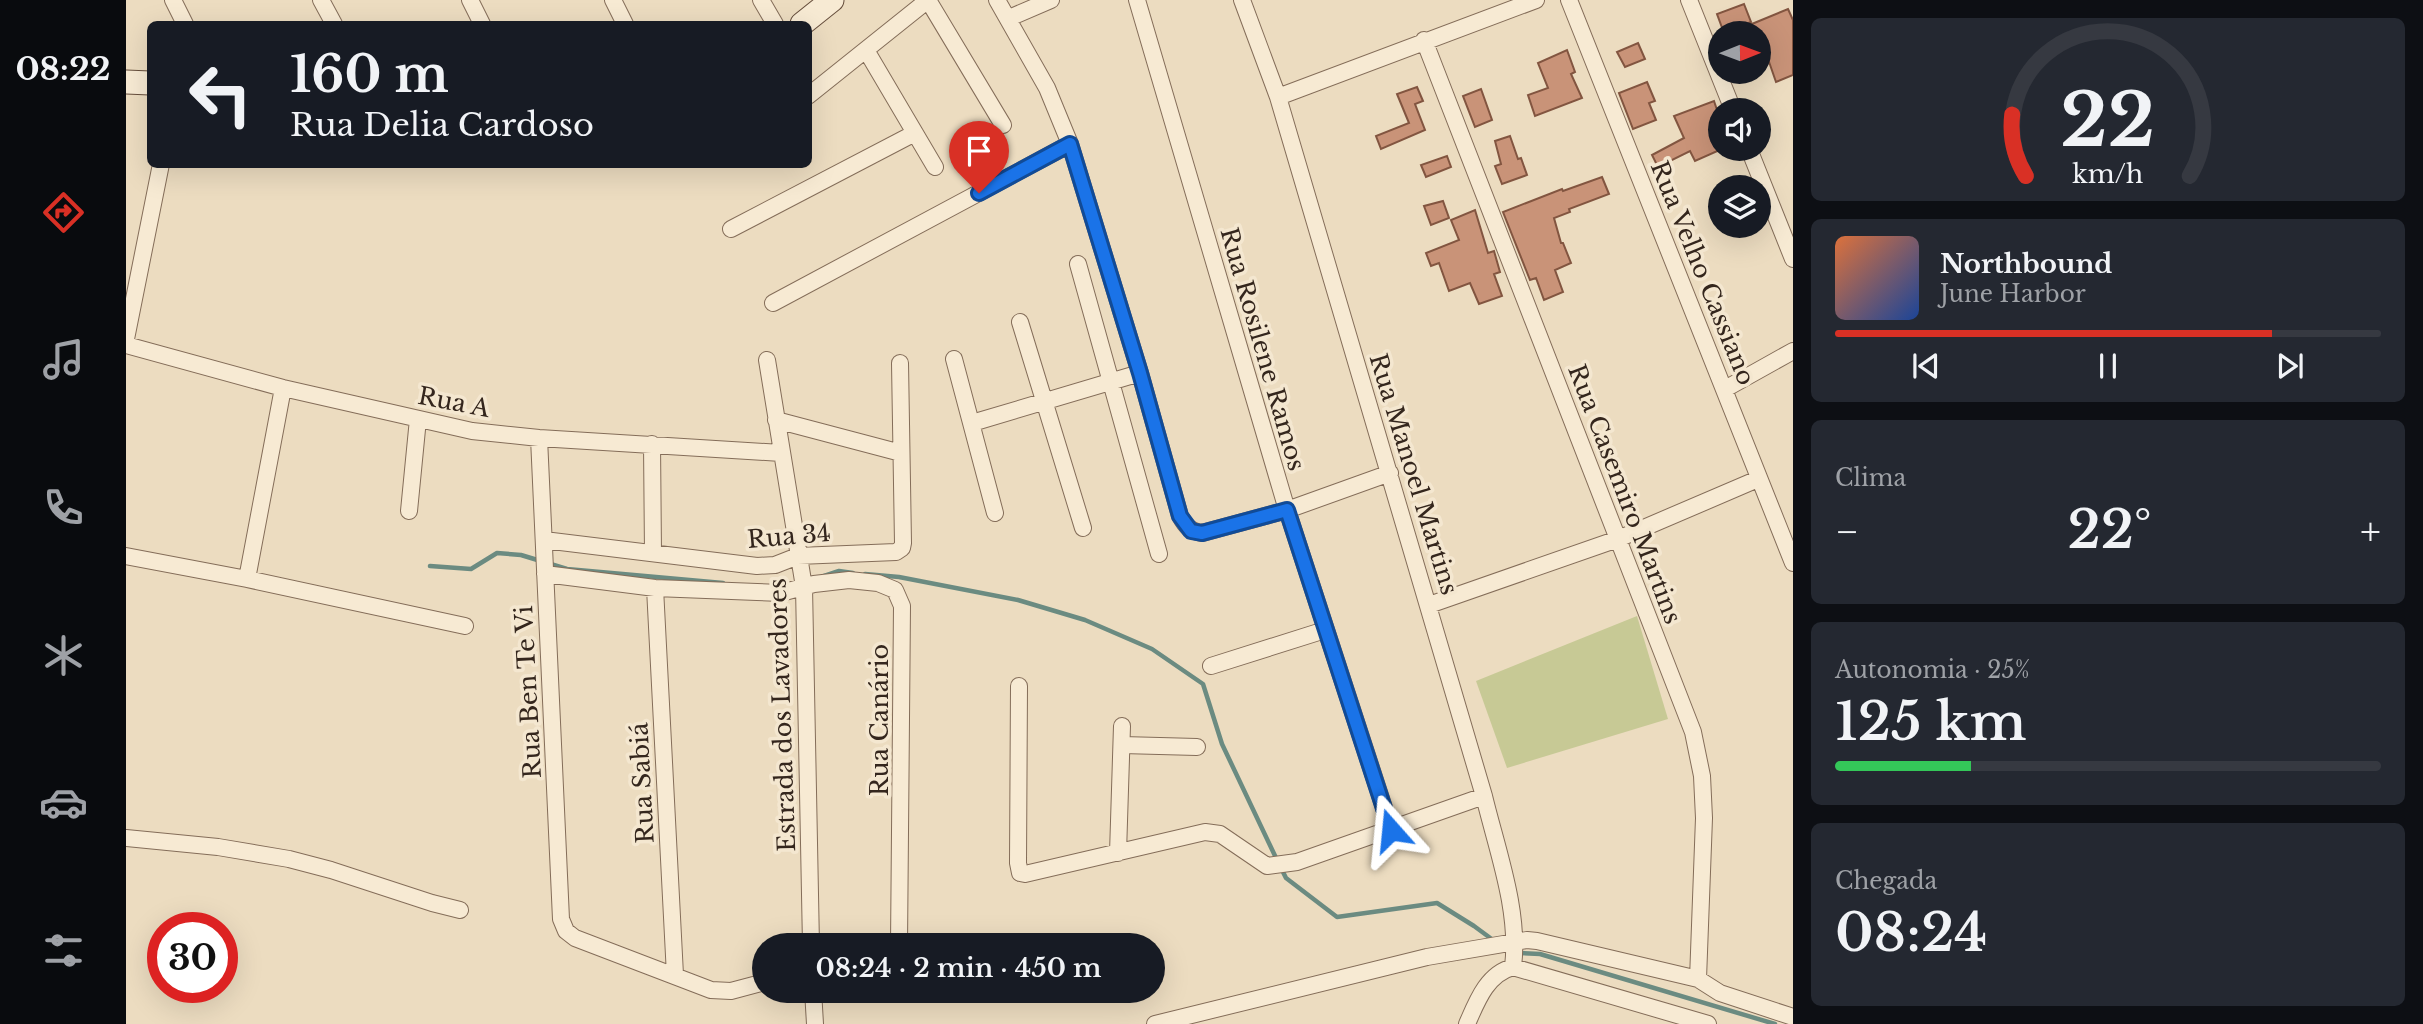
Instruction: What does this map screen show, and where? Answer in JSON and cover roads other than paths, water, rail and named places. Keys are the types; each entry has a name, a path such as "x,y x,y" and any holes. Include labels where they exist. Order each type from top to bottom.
{"main road":[{"path":"806,21 832,0"},
{"path":"126,82 147,83"}],"street":[{"path":"173,0 184,21"},
{"path":"321,0 332,21"},
{"path":"470,0 480,21"},
{"path":"612,0 623,21"},
{"path":"761,0 773,21"},
{"path":"812,93 928,0 1003,125"},
{"path":"997,0 1048,88 1070,144 1140,373 1180,516 1191,531 1202,533 1287,510 1390,473"},
{"path":"1009,18 1051,0"},
{"name":"Rua Rosilene Ramos","path":"1138,0 1287,510 1391,830"},
{"name":"Rua Manoel Martins","path":"1242,0 1278,97 1484,796 1503,876 1513,953"},
{"path":"1278,97 1536,0"},
{"name":"Rua Velho Cassiano","path":"1569,0 1793,563"},
{"path":"1689,0 1728,98"},
{"name":"Rua Casemiro Martins","path":"1424,40 1693,732 1702,776 1704,818 1699,979"},
{"path":"866,50 935,167"},
{"path":"731,229 915,133"},
{"path":"774,303 1070,144"},
{"path":"1754,161 1793,259"},
{"path":"126,339 159,168"},
{"path":"1078,264 1159,554"},
{"path":"1020,322 1083,528"},
{"name":"Rua A","path":"126,345 282,388 472,431 539,438 781,453"},
{"path":"1725,389 1793,351"},
{"path":"954,359 995,513"},
{"name":"Estrada dos Lavadores","path":"767,360 804,585 811,933"},
{"name":"Rua 34","path":"545,544 653,553 757,566 900,551 903,543 900,363"},
{"path":"972,423 1140,373"},
{"path":"247,579 282,388"},
{"path":"410,511 418,419"},
{"path":"776,420 901,453"},
{"name":"Rua Ben Te Vi","path":"539,438 561,919 566,931 575,938 675,975"},
{"path":"652,444 653,553"},
{"path":"1429,605 1618,539 1758,479"},
{"path":"126,556 465,626"},
{"path":"545,571 655,587"},
{"name":"Rua Canário","path":"655,587 777,593 804,585 862,580 891,587 901,599 900,933"},
{"name":"Rua Sabiá","path":"655,587 675,975"},
{"path":"1211,666 1325,630"},
{"path":"1019,686 1020,873 1039,873 1212,832 1220,834 1267,866 1297,862 1484,796"},
{"path":"1118,853 1122,726"},
{"path":"1122,746 1197,747"},
{"path":"126,838 218,847 289,859 460,910"},
{"path":"1467,1024 1483,991 1503,970 1513,953 1537,941 1699,979 1720,993 1793,1017"},
{"path":"1154,1024 1427,957 1485,948 1513,953 1708,1024"},
{"path":"675,975 719,991 752,986"},
{"path":"814,1003 815,1024"}],"waterway":[{"path":"430,566 471,569 497,553 521,555 567,569 723,583"},
{"path":"824,576 839,571 853,573"},
{"path":"865,574 899,577 1018,600 1085,620 1152,649 1203,684 1222,744 1277,860"},
{"path":"1281,868 1286,878 1337,917 1437,903 1493,940"},
{"path":"1518,953 1540,954 1775,1024"}]}
